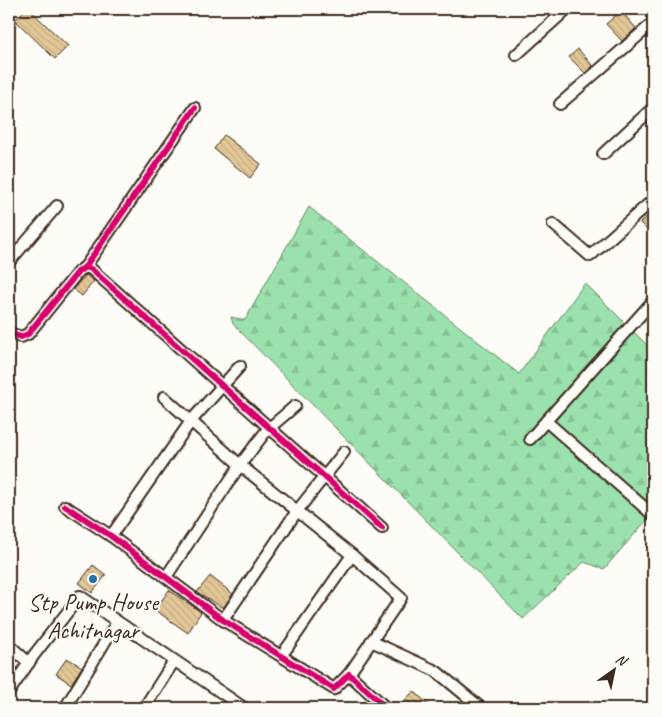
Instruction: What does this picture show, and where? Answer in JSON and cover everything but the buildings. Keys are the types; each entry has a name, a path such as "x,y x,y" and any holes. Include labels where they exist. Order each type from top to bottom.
{"street":[{"path":"516,55 567,9"},
{"path":"560,104 653,23"},
{"path":"9,333 22,337 28,334 78,272 85,267 195,108"},
{"path":"603,154 653,108"},
{"path":"553,224 590,256 653,200"},
{"path":"9,262 57,206"},
{"path":"85,267 91,269 382,528"},
{"path":"530,439 653,301"},
{"path":"111,536 191,421 240,366"},
{"path":"65,506 111,536 223,620 334,689 349,674 401,598 352,555 240,465 164,397"},
{"path":"166,577 240,465 269,428 295,406"},
{"path":"546,421 653,515"},
{"path":"223,620 297,511 344,452"},
{"path":"282,656 352,555"},
{"path":"9,692 80,596 244,708"},
{"path":"65,708 117,622"},
{"path":"371,642 436,671 481,708"},
{"path":"9,645 29,663"},
{"path":"144,708 174,660"},
{"path":"349,674 386,708"}],"green space":[{"path":"309,207 519,374 585,283 653,351 653,513 604,569 584,562 523,619 233,324 231,317 245,320"}],"cycle path":[{"path":"85,267 195,108"},
{"path":"9,333 21,337 28,334 78,272 85,267 91,269 382,528"},
{"path":"65,506 111,536 223,620 334,689 349,674 386,708"}],"place":[{"name":"Stp Pump House Achitnagar","path":"93,579"}]}
